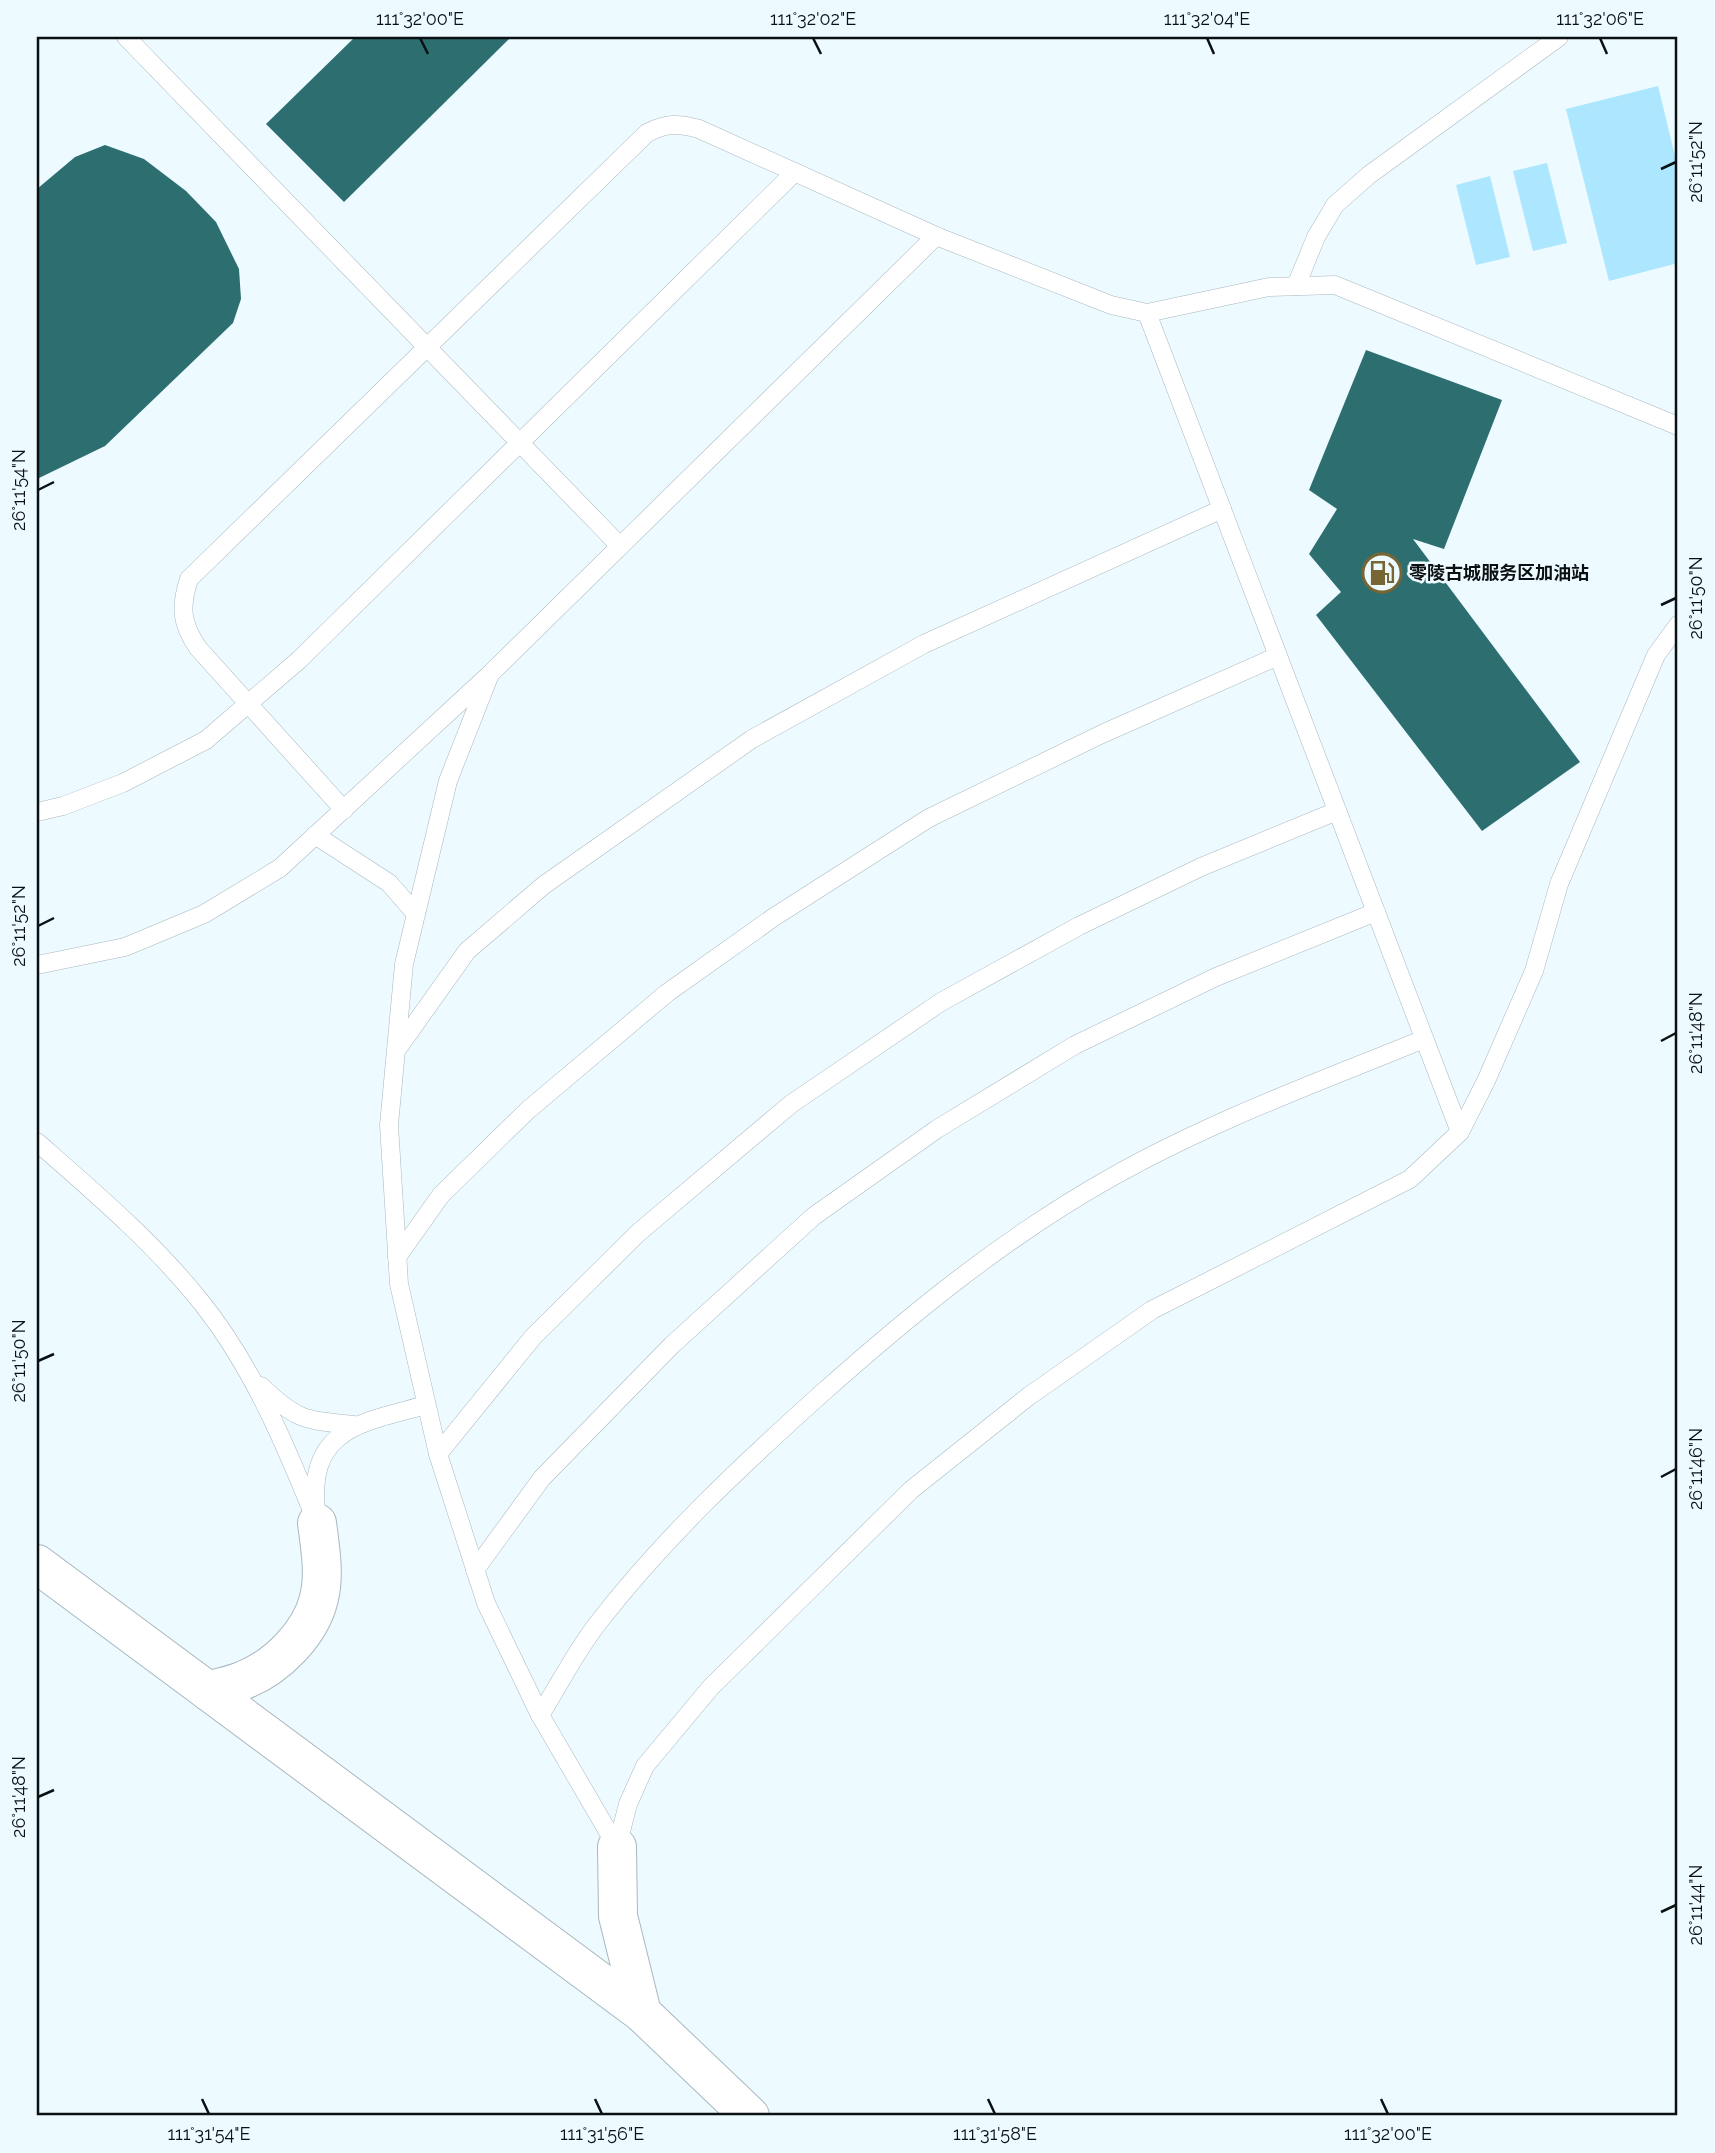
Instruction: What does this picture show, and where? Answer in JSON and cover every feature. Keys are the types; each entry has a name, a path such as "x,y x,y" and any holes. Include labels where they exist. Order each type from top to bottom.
{"highway":[{"path":"208,1691 246,1680 273,1662 298,1640 319,1599 322,1560 317,1523"},
{"path":"37,1564 642,2013 750,2116"},
{"path":"617,1847 618,1916 642,2013"}],"lane":[{"path":"126,37 620,546"},
{"path":"1296,286 1316,237 1335,205 1369,175 1559,37"},
{"path":"344,810 198,648 184,627 181,603 189,579 647,133 662,125 678,123 699,129 936,236 1073,292 1147,313 1269,287 1335,285 1678,426"},
{"path":"37,812 62,806 123,783 206,740 299,660 795,172"},
{"path":"37,965 125,947 204,914 280,868 490,674 936,236"},
{"path":"1147,313 1460,1132"},
{"path":"396,1051 467,951 544,885 752,739 924,644 1222,509"},
{"path":"617,1847 628,1804 645,1766 711,1686 911,1490 1029,1396 1152,1310 1410,1179 1460,1132 1486,1081 1534,971 1559,884 1656,655 1678,625"},
{"path":"397,1257 441,1195 528,1110 667,993 774,917 929,818 1102,734 1278,656"},
{"path":"490,674 448,780 404,964 389,1125 399,1284 438,1454 486,1603 540,1715 617,1847"},
{"path":"438,1454 533,1337 638,1233 791,1104 941,1002 1079,926 1201,867 1338,811"},
{"path":"316,835 389,883 416,914"},
{"path":"475,1570 542,1478 672,1345 814,1216 937,1129 1075,1045 1216,977 1376,912"},
{"path":"540,1715 596,1626 656,1552 779,1431 890,1333 996,1250 1112,1177 1230,1118 1424,1038"},
{"path":"37,1142 124,1219 201,1302 250,1374 288,1452 317,1523"},
{"path":"250,1374 278,1403 305,1420 354,1425"},
{"path":"317,1523 314,1500 320,1465 333,1440 354,1425 426,1405"}],"shaded area":[{"path":"1658,86 1678,168 1678,263 1609,281 1566,109"},
{"path":"1547,163 1567,243 1533,251 1513,171"},
{"path":"1490,176 1510,257 1476,265 1456,185"}],"building":[{"path":"355,37 511,37 344,202 266,124"},
{"path":"105,145 144,159 186,191 216,222 239,269 241,299 233,323 105,446 37,479 37,189 75,157"},
{"name":"零陵古城服务区加油站","path":"1366,350 1502,400 1444,549 1413,539 1580,762 1482,831 1316,615 1341,592 1309,554 1337,509 1309,490"}],"place":[{"name":"零陵古城服务区加油站","path":"1382,573"}]}
